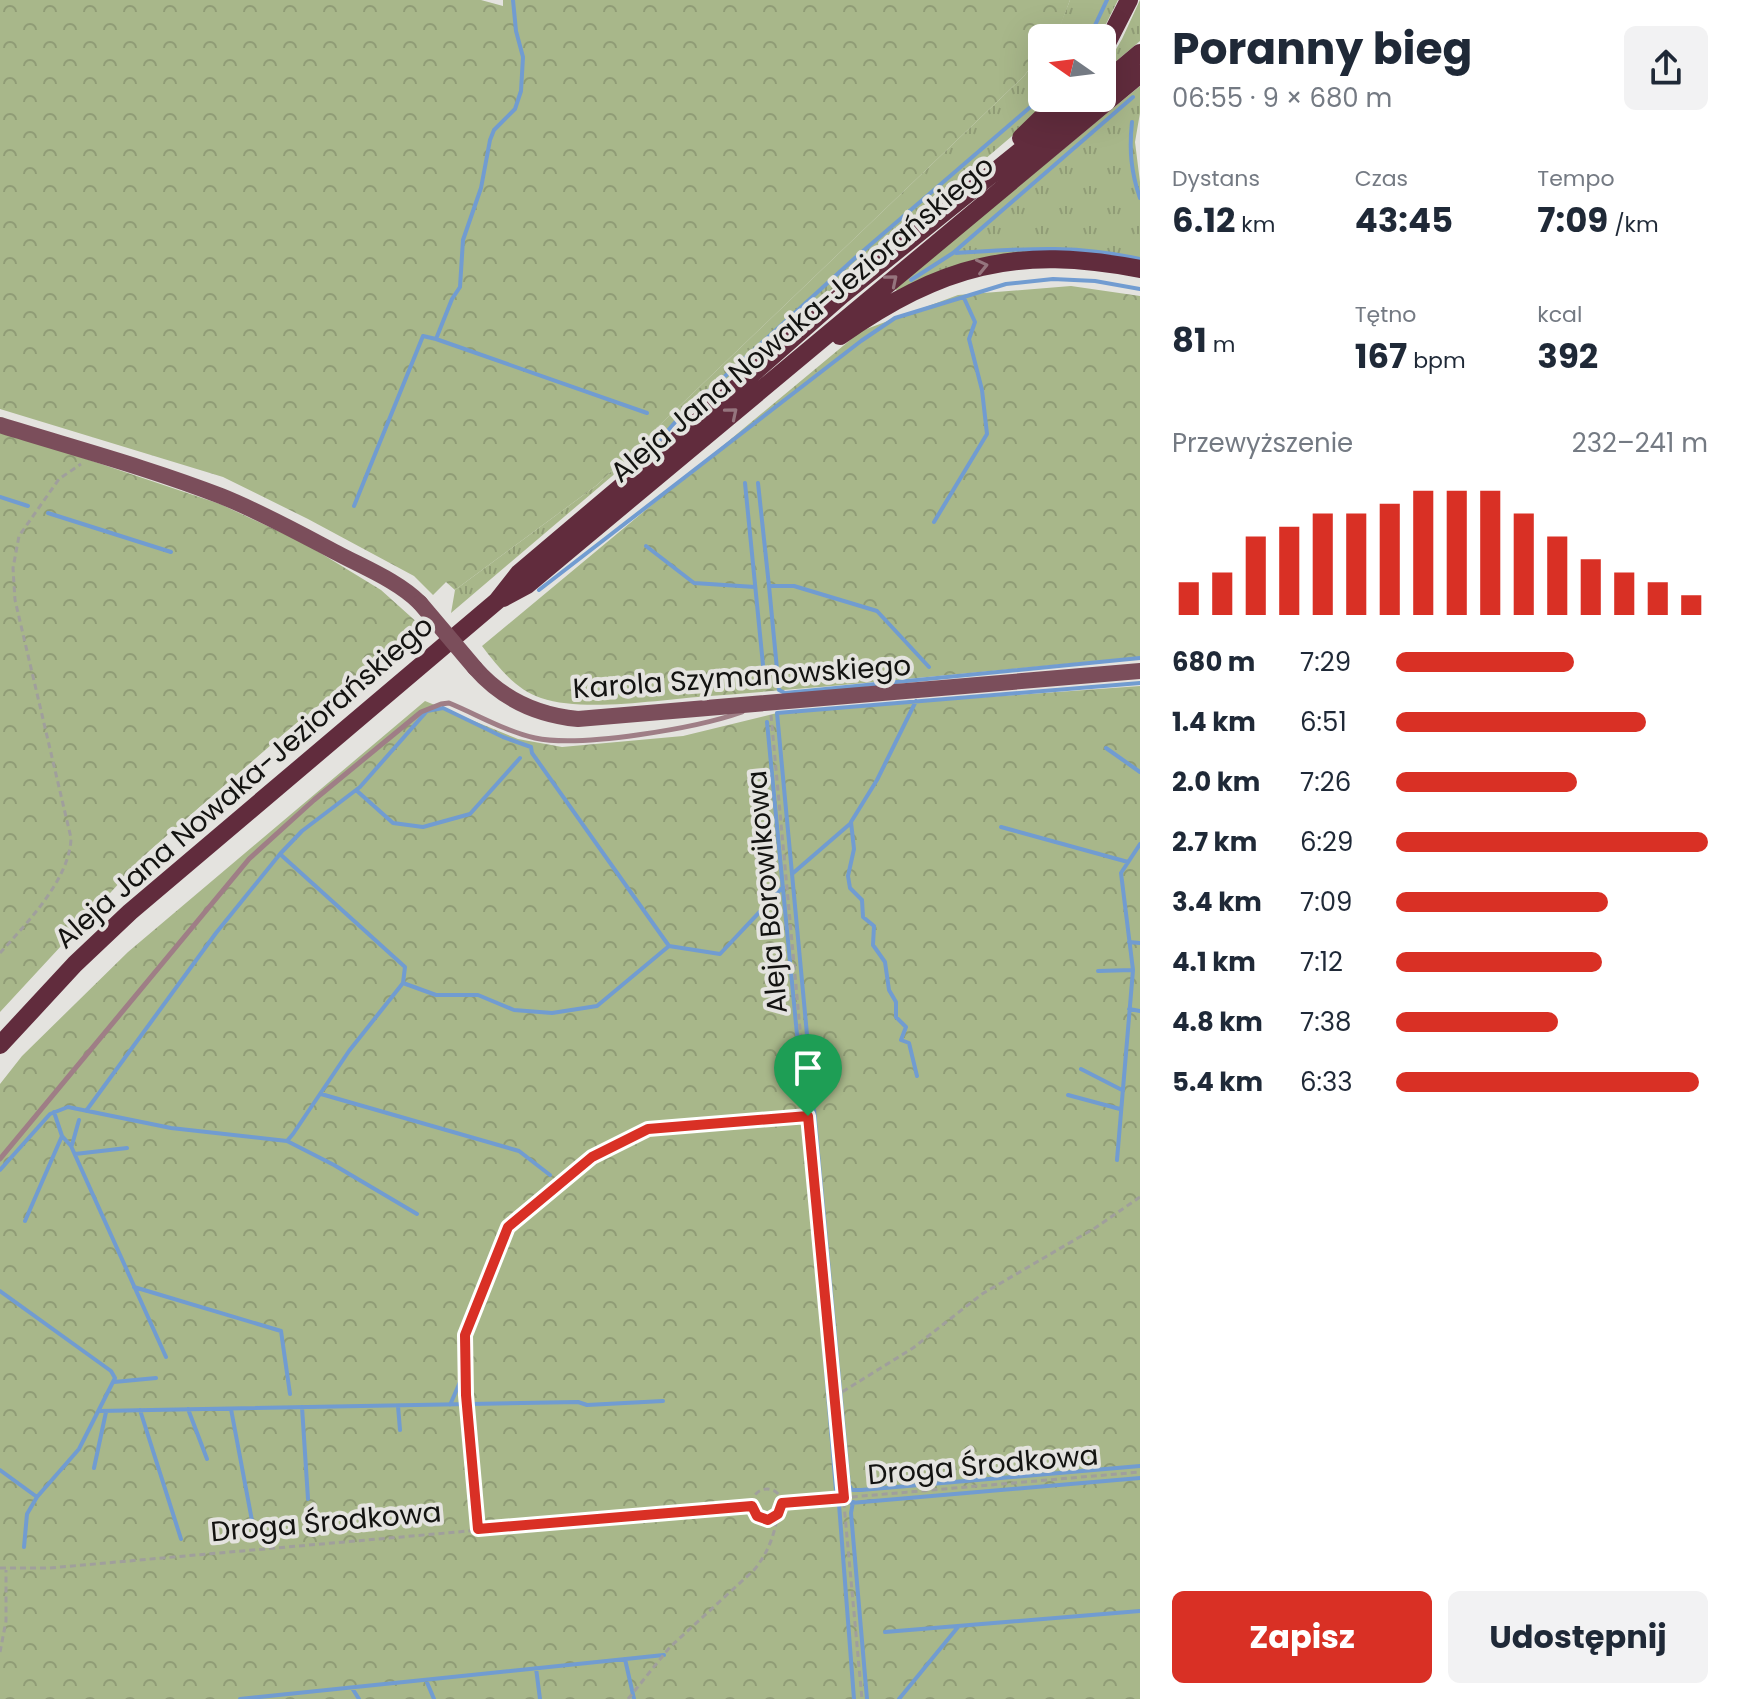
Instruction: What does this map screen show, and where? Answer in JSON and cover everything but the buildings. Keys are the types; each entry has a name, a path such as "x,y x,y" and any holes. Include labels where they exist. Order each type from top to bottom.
{"main road":[{"path":"1116,26 1129,0"},
{"path":"1116,73 1140,53"},
{"name":"Aleja Jana Nowaka-Jeziorańskiego","path":"497,601 527,585 1140,74"},
{"path":"951,205 1047,112"},
{"name":"Aleja Jana Nowaka-Jeziorańskiego","path":"0,1045 75,964 130,912 497,601 519,573 842,295 1068,112"},
{"path":"767,383 880,309 914,290 956,273 1004,261 1037,258 1070,258 1140,269"}],"street":[{"name":"Karola Szymanowskiego","path":"0,425 189,484 255,511 403,589 420,603 485,679 533,710 565,718 598,719 1140,671"}],"lane":[{"path":"0,1159 249,859 314,800 421,712 449,703 513,731 539,738 566,740 692,726 769,702"}],"path":[{"path":"0,953 32,917 65,868 71,853 71,838 15,600 13,568 19,536 59,479 97,454"},
{"name":"Aleja Borowikowa","path":"769,702 862,1699"},
{"path":"478,1529 466,1395 465,1335 508,1227 592,1157 648,1129 808,1116"},
{"path":"834,1397 913,1348 982,1294 1095,1228 1140,1197"},
{"name":"Droga Środkowa","path":"782,1503 1140,1472"},
{"path":"628,1699 670,1647 754,1570 765,1556 774,1537 782,1503 777,1493 765,1489 755,1495 753,1511 762,1519 768,1520 778,1514"},
{"name":"Droga Środkowa","path":"0,1568 6,1570 752,1506"},
{"path":"0,1652 6,1621 6,1570"}],"green space":[{"path":"0,0 481,0 503,6 503,0 1070,0 1061,24 1028,24 1028,71 1024,76 597,485 455,590 446,582 433,595 414,576 223,477 0,409"},
{"path":"1070,0 1118,0 1106,24 1061,24"},
{"path":"1140,0 1140,41 1116,61 1116,49"},
{"path":"1028,71 1028,112 1036,112 1018,131 451,613 455,590 597,485"},
{"path":"1140,86 1140,113 1135,142 1140,182 1140,263 1112,258 931,275 897,291 895,288 1108,112 1116,112 1116,106"},
{"path":"1071,286 1140,296 1140,657 602,705 559,702 532,694 515,683 482,646 861,331 958,295"},
{"path":"0,430 220,504 304,543 381,590 420,625 287,731 148,852 0,1012"},
{"path":"1140,686 1140,1699 0,1699 0,1084 22,1056 128,952 425,701 518,739 562,747 683,736 781,712"}],"waterway":[{"path":"354,506 423,336 436,339 460,287 463,240 481,188 490,140 494,130 515,109 521,91 523,57 516,31 513,0"},
{"path":"1096,24 1107,0"},
{"path":"911,280 953,253 1133,97"},
{"path":"656,444 678,419 855,258 1028,109"},
{"path":"1132,122 1132,161 1140,198"},
{"path":"956,253 1070,249 1140,259"},
{"path":"539,590 895,318 1006,284 1053,279 1095,281 1140,289"},
{"path":"934,522 987,434 982,390 969,339 975,322 964,298"},
{"path":"436,339 647,413"},
{"path":"745,483 763,665"},
{"path":"758,483 769,586"},
{"path":"0,497 28,506"},
{"path":"48,513 171,552"},
{"path":"646,546 694,583 755,587"},
{"path":"929,667 877,611 794,586 769,586 779,690 785,693 1140,658"},
{"path":"1140,683 777,713 849,1485 852,1490 861,1490 1140,1466"},
{"path":"916,701 877,780 851,822 854,849 848,876 850,888 862,900 863,917 874,926 873,945 885,962 889,990 896,1002 896,1017 906,1027 901,1040 909,1043 917,1076"},
{"path":"86,1111 216,933 280,854 302,831 360,787 427,711 443,708 531,747 532,753 669,946 720,954 783,887"},
{"path":"767,722 836,1490"},
{"path":"1106,748 1140,772"},
{"path":"356,790 393,823 423,827 470,814 520,758"},
{"path":"792,874 851,823"},
{"path":"1001,827 1128,862"},
{"path":"1117,1160 1133,970 1121,873 1140,844"},
{"path":"0,1170 50,1114 68,1107 171,1128 287,1141 349,1051 403,983 405,967 280,854"},
{"path":"1129,942 1140,943"},
{"path":"403,983 436,995 478,995 514,1010 552,1013 597,1006 669,946"},
{"path":"1098,971 1132,970"},
{"path":"1129,1009 1140,1011"},
{"path":"1081,1069 1122,1090"},
{"path":"321,1094 519,1151 550,1175"},
{"path":"1068,1095 1120,1109"},
{"path":"54,1112 62,1136 71,1146 166,1357"},
{"path":"72,1145 79,1120"},
{"path":"25,1221 62,1136"},
{"path":"287,1141 417,1214"},
{"path":"75,1154 127,1148"},
{"path":"134,1287 281,1331 290,1394"},
{"path":"0,1291 111,1371 115,1378 79,1449 37,1497 27,1514 24,1547"},
{"path":"114,1382 156,1378"},
{"path":"450,1405 460,1382"},
{"path":"99,1411 578,1402 587,1405 663,1401"},
{"path":"398,1406 400,1430"},
{"path":"302,1407 308,1499"},
{"path":"188,1409 207,1459"},
{"path":"231,1409 253,1526"},
{"path":"140,1410 181,1539"},
{"path":"94,1468 106,1412"},
{"path":"0,1470 37,1497"},
{"path":"851,1503 1140,1478"},
{"path":"853,1502 851,1513 867,1699"},
{"path":"839,1504 854,1699"},
{"path":"885,1632 1140,1611"},
{"path":"899,1699 958,1627"},
{"path":"240,1699 664,1655"},
{"path":"625,1659 634,1699"},
{"path":"536,1668 540,1699"},
{"path":"426,1680 434,1699"},
{"path":"352,1688 359,1699"}],"route":[{"path":"808,1116 844,1498 782,1503 778,1514 768,1520 757,1516 752,1506 478,1529 466,1395 465,1335 508,1227 592,1157 648,1129 808,1116"}]}
